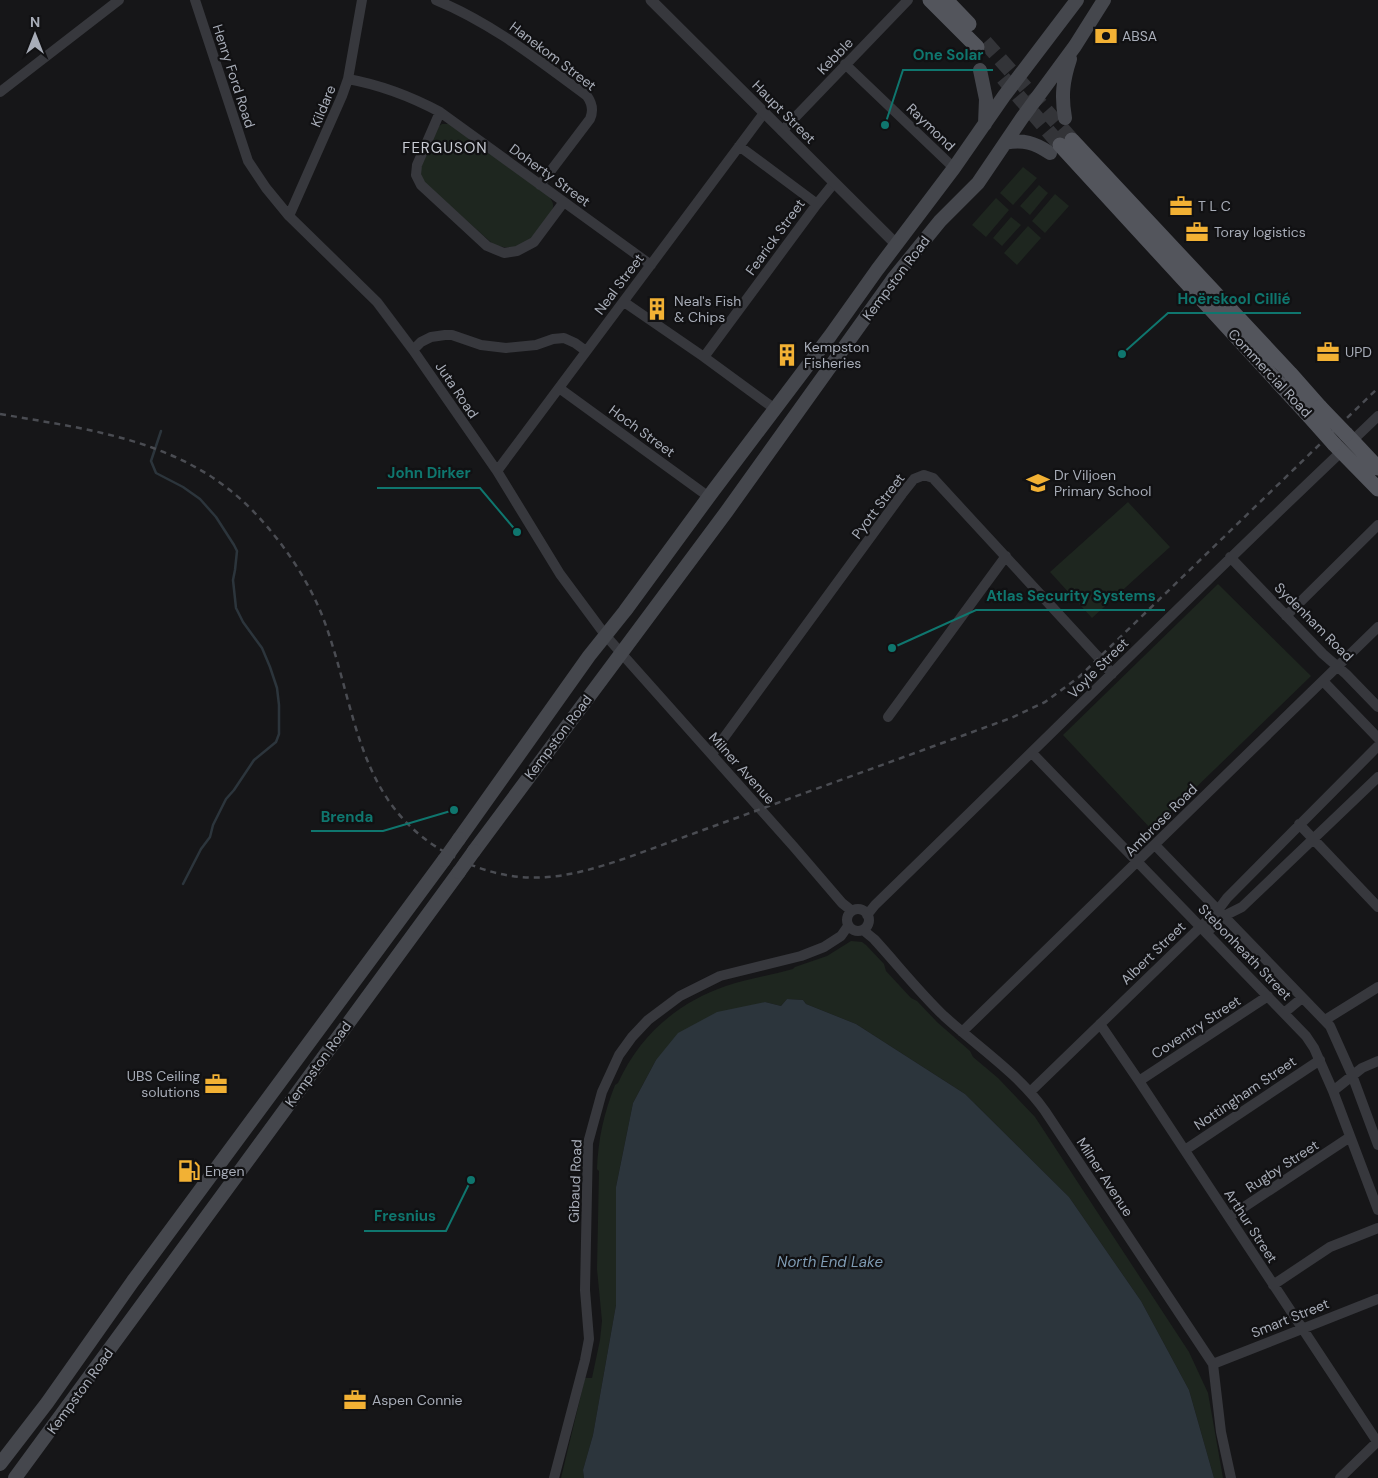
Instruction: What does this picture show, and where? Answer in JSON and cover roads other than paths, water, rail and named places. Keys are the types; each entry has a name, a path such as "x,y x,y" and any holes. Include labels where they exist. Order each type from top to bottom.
{"main road":[{"path":"930,0 981,44 946,0"},
{"name":"Kempston Road","path":"0,1464 47,1403 133,1281 444,860 589,656 631,604 1077,0"},
{"name":"Kempston Road","path":"15,1478 474,851 727,511 893,279 940,221 978,183 1075,46 1104,0"},
{"path":"1065,118 1062,100 1064,80 1075,46"},
{"path":"980,70 986,99 985,124"},
{"path":"1005,143 1027,142 1039,146 1061,146"},
{"name":"Commercial Road","path":"1061,146 1344,443 1378,489"},
{"name":"Commercial Road","path":"1344,443 1378,468"}],"street":[{"path":"0,92 119,0"},
{"name":"Henry Ford Road","path":"195,0 248,161"},
{"name":"Kildare","path":"289,216 327,132 348,79 362,0"},
{"name":"Hanekom Street","path":"436,0 506,36 586,96 592,103 590,119 540,185"},
{"name":"Haupt Street","path":"651,0 897,245"},
{"name":"Kebble","path":"782,131 908,0"},
{"name":"Raymond","path":"845,64 954,168"},
{"name":"Doherty Street","path":"348,79 389,89 415,99 440,112 651,265"},
{"path":"440,112 417,165 416,179 487,246 504,253 517,252 529,246 544,231 563,203"},
{"name":"Neal Street","path":"497,472 764,113"},
{"path":"739,146 817,204"},
{"name":"Juta Road","path":"248,161 266,188 289,216 377,302 413,350 497,472 560,574 620,653"},
{"name":"Fearick Street","path":"704,357 834,183"},
{"path":"624,302 775,409"},
{"path":"413,350 431,337 445,335 481,345 506,348 536,346 553,339 564,338 586,351"},
{"name":"Hoch Street","path":"559,388 709,497"},
{"name":"Voyle Street","path":"858,920 1032,753 1344,443 1378,416"},
{"name":"Pyott Street","path":"712,754 914,479 924,475 933,478 1112,674"},
{"path":"1286,616 1378,525"},
{"path":"888,717 1006,556"},
{"name":"Sydenham Road","path":"1230,557 1286,616 1378,707"},
{"name":"Ambrose Road","path":"962,1032 1378,627"},
{"name":"Milner Avenue","path":"620,653 712,754 933,1005 1030,1092 1045,1111 1213,1364 1221,1432 1230,1478"},
{"path":"1323,681 1378,738"},
{"name":"Albert Street","path":"1030,1092 1100,1024 1221,913 1227,898 1378,746"},
{"name":"Stebonheath Street","path":"1032,753 1306,1036 1320,1060 1350,1137 1373,1182 1378,1210"},
{"name":"Albert Street","path":"1221,913 1242,907 1378,777"},
{"path":"1299,824 1378,907"},
{"name":"Stebonheath Street","path":"1155,845 1325,1020 1333,1031 1352,1075 1378,1145"},
{"name":"Gibaud Road","path":"554,1478 589,1338 585,1290 588,1143 602,1092 619,1055 648,1020 672,1001 693,989 729,973 801,956 824,947 841,936 858,920"},
{"path":"1325,1020 1378,987"},
{"name":"Coventry Street","path":"1139,1081 1268,996"},
{"path":"1284,1013 1302,998"},
{"name":"Arthur Street","path":"1100,1024 1377,1442"},
{"name":"Nottingham Street","path":"1185,1150 1320,1060"},
{"path":"1333,1091 1362,1068 1378,1061"},
{"name":"Rugby Street","path":"1229,1217 1350,1137"},
{"path":"1273,1285 1330,1247 1378,1228"},
{"name":"Smart Street","path":"1213,1364 1378,1299"},
{"path":"1340,1478 1377,1442"}],"water":[{"name":"North End Lake","path":"787,999 803,1000 806,1004 856,1024 965,1094 1069,1197 1141,1301 1189,1390 1214,1478 584,1478 583,1470 593,1435 616,1305 616,1187 633,1103 656,1060 678,1033 717,1012 765,1002 781,1006"}],"waterway":[{"path":"161,431 151,461 156,473 183,487 200,499 216,517 237,551 233,580 236,608 243,622 262,648 277,688 279,705 279,734 276,742 254,760 226,799 213,825 210,837 201,849 183,884"}],"tunnel":[{"path":"985,42 1072,140"},
{"path":"1003,78 1060,145"}],"railway":[{"path":"0,414 102,433 135,442 166,453 196,468 225,486 252,510 273,534 292,559 316,601 334,650 364,753 378,784 397,812 422,837 456,858 479,868 501,874 542,877 584,871 629,857 1011,718 1045,702 1079,677 1378,388"}],"place":[{"name":"ABSA","path":"1106,36"},
{"name":"One Solar","path":"885,125"},
{"name":"T L C","path":"1181,206"},
{"name":"Toray logistics","path":"1197,232"},
{"name":"Neal's Fish & Chips","path":"657,309"},
{"name":"UPD","path":"1328,352"},
{"name":"Hoërskool Cillié","path":"1122,354"},
{"name":"Kempston Fisheries","path":"787,355"},
{"name":"Dr Viljoen Primary School","path":"1038,483"},
{"name":"John Dirker","path":"517,532"},
{"name":"Atlas Security Systems","path":"892,648"},
{"name":"Brenda","path":"454,810"},
{"name":"UBS Ceiling solutions","path":"216,1084"},
{"name":"Engen","path":"189,1171"},
{"name":"Fresnius","path":"471,1180"},
{"name":"Aspen Connie","path":"355,1400"}],"district":[{"name":"FERGUSON","path":"445,148"}]}
